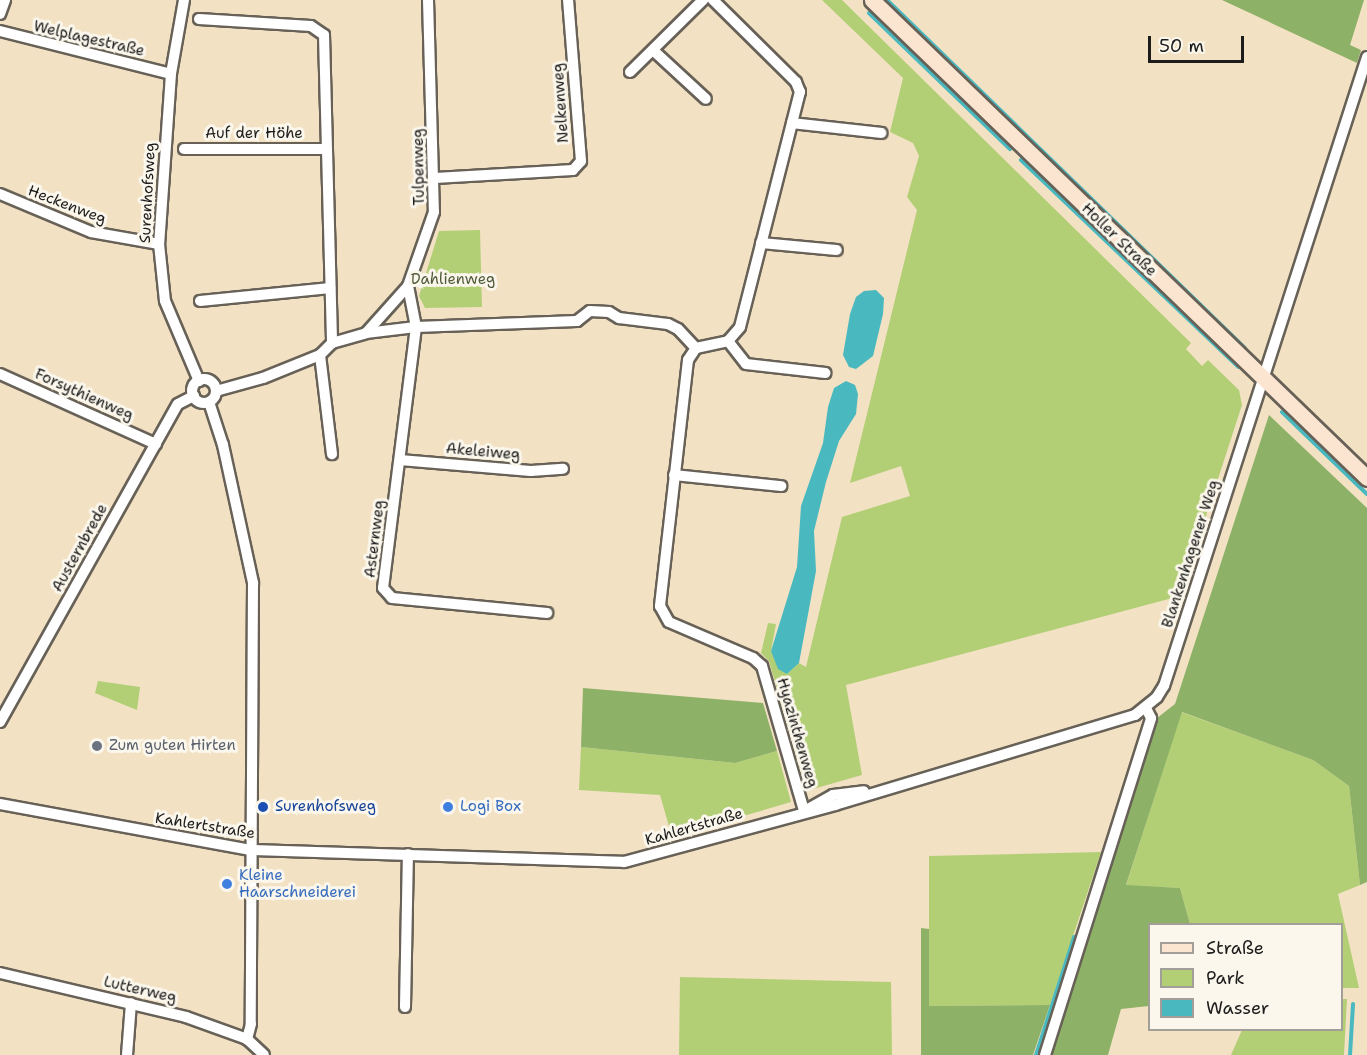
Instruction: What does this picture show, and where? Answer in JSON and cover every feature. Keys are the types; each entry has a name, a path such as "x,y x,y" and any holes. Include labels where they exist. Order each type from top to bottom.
{"street":[{"path":"0,14 5,0"},
{"name":"Surenhofsweg","path":"184,0 171,74 159,244 165,301 199,381"},
{"name":"Tulpenweg","path":"408,286 432,226 435,178 428,0"},
{"name":"Nelkenweg","path":"435,178 573,170 581,161 568,0"},
{"path":"655,52 703,0"},
{"path":"209,402 216,391 263,378 320,355 332,344 366,333 416,327 578,321 590,311 609,312 619,318 668,324 678,329 696,348 728,341 740,327 800,92 796,82 713,0"},
{"name":"Holler Straße","path":"872,0 1367,478"},
{"name":"Auf der Höhe","path":"199,19 320,29 324,35 325,149 332,344"},
{"name":"Welplagestraße","path":"0,31 171,74"},
{"path":"630,72 649,52 655,52 706,99"},
{"name":"Blankenhagener Weg","path":"1146,708 1164,686 1367,57"},
{"path":"792,123 881,133"},
{"name":"Auf der Höhe","path":"184,149 325,149"},
{"name":"Heckenweg","path":"0,194 91,232 159,244"},
{"path":"761,243 837,250"},
{"path":"408,286 416,327"},
{"path":"366,333 371,322 408,286"},
{"path":"200,301 330,288"},
{"name":"Asternweg","path":"416,327 383,588 392,598 547,613"},
{"path":"728,341 746,364 825,374"},
{"name":"Hyazinthenweg","path":"696,348 688,360 660,606 663,616 753,658 762,666 805,810"},
{"path":"320,355 332,454"},
{"name":"Forsythienweg","path":"0,374 156,444"},
{"path":"209,402 200,402 194,396 193,387 199,381 210,381 216,391"},
{"name":"Austernbrede","path":"0,722 178,404 194,396"},
{"path":"209,402 223,445 253,583 251,1024 247,1039"},
{"name":"Akeleiweg","path":"400,460 531,471 563,470"},
{"path":"674,475 781,486"},
{"path":"1045,1055 1151,718 1146,708"},
{"name":"Kahlertstraße","path":"0,804 250,850 624,862 805,810 833,795 873,790 1120,721 1146,708"},
{"path":"405,1007 408,854"},
{"name":"Lutterweg","path":"0,973 186,1017 247,1039 264,1055"},
{"path":"127,1055 131,1003"}],"green space":[{"path":"822,0 842,0 1191,343 1186,349 1202,366 1208,360 1239,390 1242,405 1180,596 846,685 862,775 813,789 805,785 769,661 761,653 768,623 776,624 771,651 787,674 799,663 806,667 842,517 910,496 901,466 850,483 917,210 907,197 919,156 913,143 890,132 903,78"},
{"path":"1222,0 1364,0 1350,45 1361,50 1357,63"},
{"name":"Dahlienweg","path":"480,230 482,307 425,308 419,296 439,231"},
{"path":"1269,415 1367,508 1367,882 1360,885 1349,786 1313,760 1182,712 1126,885 1180,888 1190,923 1148,923 1148,1006 1121,1009 1108,1055 1052,1055 1157,718 1175,704"},
{"path":"98,681 140,687 137,710 95,693"},
{"path":"583,688 763,703 777,751 735,763 581,747"},
{"path":"1181,712 1313,760 1349,786 1360,885 1338,894 1359,988 1343,988 1343,923 1190,923 1180,888 1126,886"},
{"path":"581,747 735,763 777,751 791,802 672,837 660,795 579,790"},
{"path":"1101,852 1050,1005 929,1006 929,856"},
{"path":"921,928 929,929 929,1006 1050,1005 1033,1055 921,1055"},
{"path":"680,977 891,982 892,1055 679,1055"},
{"path":"1343,999 1347,999 1344,1055 1231,1055 1242,1031 1343,1031"}],"water":[{"path":"876,290 884,298 883,314 873,356 856,369 849,367 843,355 850,314 856,297 864,291"},
{"path":"846,381 855,385 858,394 856,414 839,441 826,482 814,531 816,571 799,663 787,674 778,669 771,651 797,567 801,506 823,443 828,407 834,388"}],"waterway":[{"path":"887,0 1245,348"},
{"path":"869,13 1010,149"},
{"path":"1021,160 1238,367"},
{"path":"1282,412 1367,494"},
{"path":"1036,1055 1074,937"},
{"path":"1350,1055 1353,1004"}],"place":[{"name":"Zum guten Hirten","path":"97,746"},
{"name":"Surenhofsweg","path":"263,807"},
{"name":"Logi Box","path":"448,807"},
{"name":"Kleine Haarschneiderei","path":"227,884"}]}
